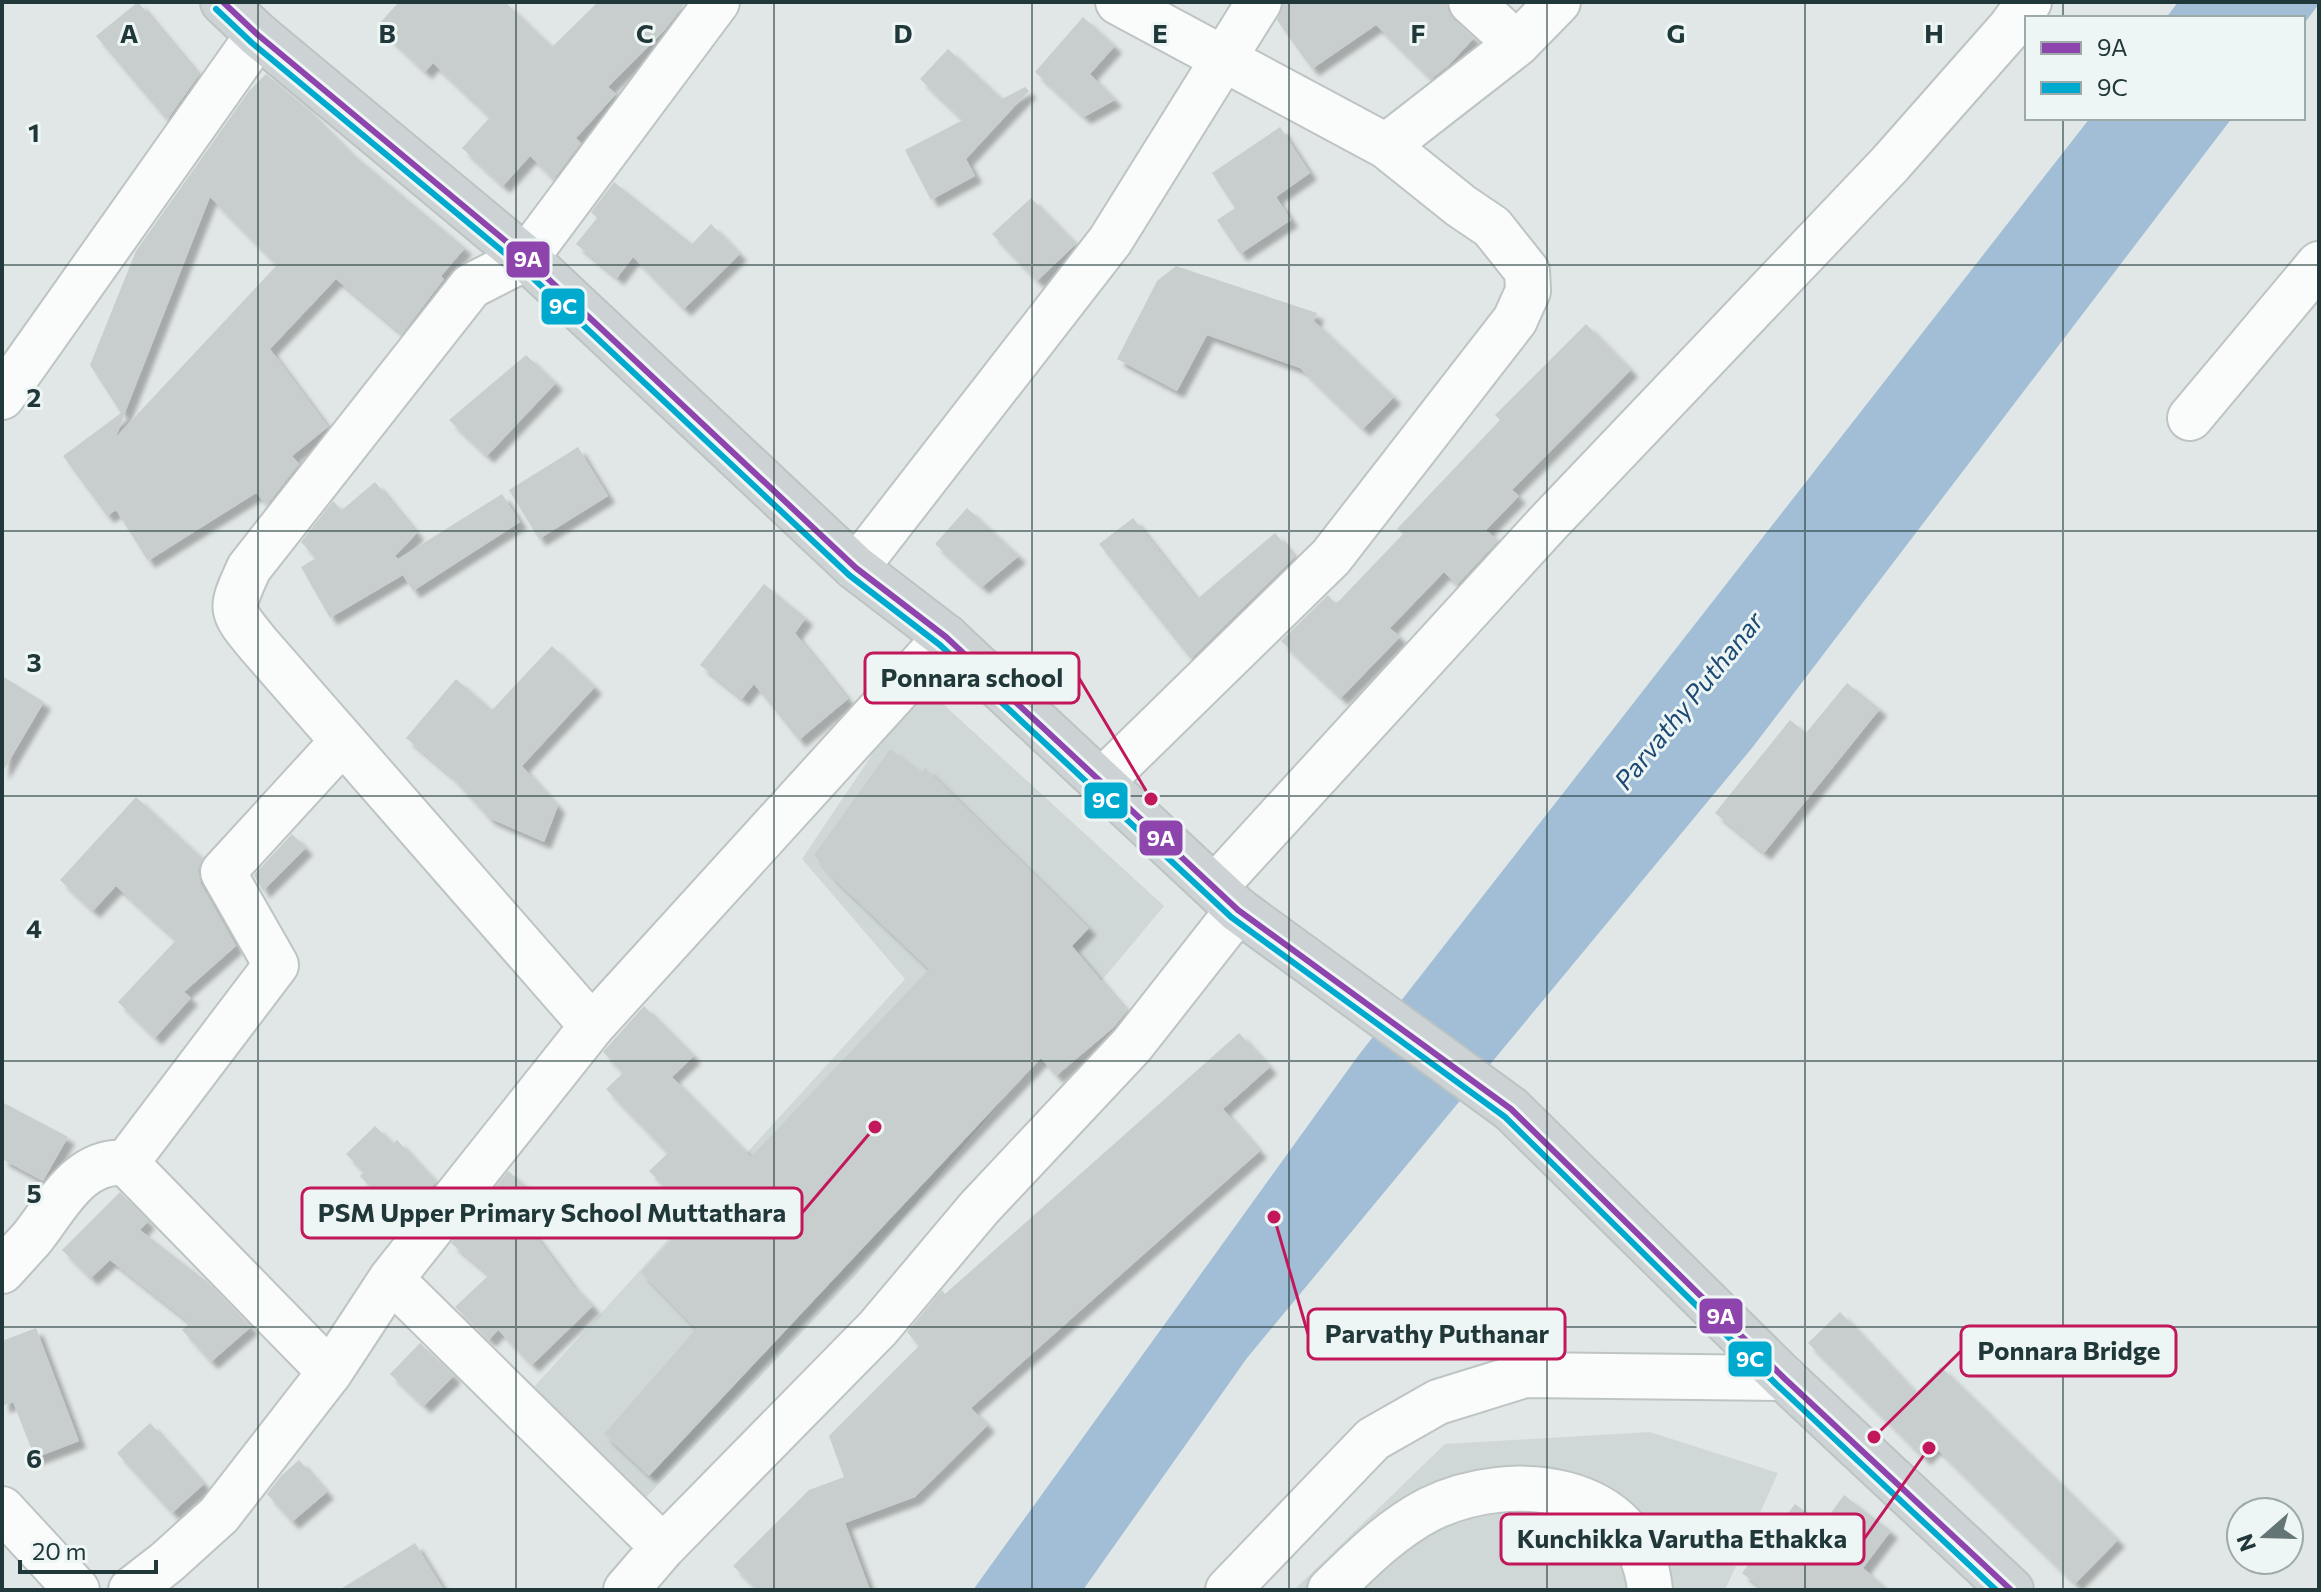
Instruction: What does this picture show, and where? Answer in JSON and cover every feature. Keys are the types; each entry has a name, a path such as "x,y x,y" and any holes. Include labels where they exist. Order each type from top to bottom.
{"main road":[{"path":"223,2 258,35 526,258 856,568 946,637 1226,899 1511,1109 1784,1378 2011,1590"}],"street":[{"path":"592,1026 237,619 234,602 249,568 471,286 526,258 717,2"},
{"path":"1102,781 1331,557 1515,320 1528,291 1527,271 1492,227 1386,146 1118,2"},
{"path":"856,568 1110,241 1259,2"},
{"path":"1471,2 1517,44"},
{"path":"1386,146 1517,44 1558,2"},
{"path":"626,1590 663,1547 878,1328 979,1208 1132,1045 1226,899 1548,523 1890,164 2010,28 2029,2"},
{"path":"2,397 258,35"},
{"path":"2190,418 2319,264"},
{"path":"131,1590 219,1515 330,1372 391,1279 592,1026 946,637"},
{"path":"126,1163 276,965 223,872 343,741"},
{"path":"2,1271 71,1184 114,1162 126,1163 330,1372"},
{"path":"391,1279 663,1547"},
{"path":"1228,1590 1373,1439 1438,1402 1525,1375 1784,1378"},
{"path":"1330,1590 1379,1543 1428,1510 1480,1493 1511,1490 1558,1491 1574,1495 1608,1513 1632,1539 1644,1562 1650,1590"},
{"path":"2,1509 77,1590"}],"shaded area":[{"path":"920,683 1164,906 856,1275 638,1506 533,1388 905,979 802,859"},
{"path":"1650,1432 1778,1473 1725,1590 1294,1590 1445,1444"}],"water":[{"path":"2178,2 2319,2 2305,22 2305,16 2168,16"},
{"path":"2088,120 2230,120 1752,748 1247,1358 1083,1590 973,1590 1358,1056"}],"building":[{"path":"138,2 199,75 167,120 96,36"},
{"path":"399,2 505,2 552,47 598,2 686,2 664,31 608,87 616,94 576,138 581,143 554,179 530,156 503,186 462,148 490,117 433,63 425,72 377,26"},
{"path":"1284,2 1447,2 1454,20 1474,38 1431,79 1376,25 1312,69 1277,20"},
{"path":"1083,17 1115,46 1090,74 1115,100 1084,117 1035,72"},
{"path":"948,49 1002,99 1025,87 1029,91 966,159 975,176 931,200 905,150 963,120 920,79"},
{"path":"266,74 349,151 465,248 441,276 444,279 402,334 336,279 270,349 328,427 292,456 299,464 267,505 256,493 148,561 116,510 107,516 63,456 121,413 90,365 136,251 249,91","holes":["210,197 277,265 116,437"]},
{"path":"1280,127 1310,173 1276,197 1291,220 1240,254 1217,220 1235,208 1212,173"},
{"path":"614,182 692,244 711,224 740,254 684,309 633,257 617,278 576,244 597,218 591,212"},
{"path":"1031,198 1076,244 1037,281 992,234"},
{"path":"1176,266 1317,313 1314,321 1394,397 1363,429 1300,368 1207,335 1177,391 1117,359 1157,281"},
{"path":"1586,324 1631,370 1512,490 1519,496 1486,530 1498,541 1457,585 1444,572 1390,628 1400,637 1341,698 1281,641 1328,595 1336,604 1403,534 1397,529 1500,420 1495,415"},
{"path":"526,355 556,383 487,456 449,420"},
{"path":"578,447 608,496 539,539 509,490"},
{"path":"375,482 417,533 395,556 398,559 502,494 520,522 413,591 403,575 330,618 301,567 316,558 301,542 333,501 342,510"},
{"path":"967,508 1019,556 982,587 935,544"},
{"path":"1133,518 1197,599 1275,533 1295,557 1191,659 1099,544"},
{"path":"764,584 806,618 795,633 848,699 799,740 754,684 742,699 700,665"},
{"path":"552,646 595,687 522,766 558,806 544,842 489,818 451,776 406,738 456,679 492,710"},
{"path":"2,676 44,702 2,773"},
{"path":"1847,683 1880,709 1764,853 1715,813 1790,720 1806,733"},
{"path":"890,749 921,773 925,768 1089,928 1072,946 1127,1011 1114,1027 1056,1076 1041,1058 649,1476 604,1434 696,1329 641,1272 694,1216 649,1171 668,1153 606,1089 623,1073 603,1052 644,1006 694,1056 672,1077 751,1157 929,969 834,879 814,855"},
{"path":"136,797 203,859 198,870 201,884 236,946 184,992 191,998 155,1038 118,1002 176,940 116,886 93,911 60,880"},
{"path":"292,834 306,848 263,891 254,875"},
{"path":"1239,1033 1270,1067 1223,1109 1260,1151 971,1408 988,1425 915,1497 845,1523 870,1590 758,1590 733,1566 809,1490 844,1477 829,1436 919,1346 907,1332 942,1290 945,1294"},
{"path":"2,1102 68,1137 43,1181 2,1159"},
{"path":"375,1126 393,1144 397,1140 436,1182 413,1211 401,1220 360,1176 364,1172 346,1154"},
{"path":"508,1171 540,1198 523,1219 573,1286 593,1306 532,1365 498,1330 489,1340 455,1307 489,1275 451,1243"},
{"path":"120,1192 148,1222 140,1230 206,1281 251,1327 211,1362 182,1330 190,1323 110,1260 91,1278 62,1250"},
{"path":"1840,1312 1916,1393 1941,1367 2118,1540 2075,1584 1935,1447 1924,1458 1808,1343"},
{"path":"36,1328 79,1441 35,1458 13,1402 2,1406 2,1341"},
{"path":"420,1343 454,1376 424,1406 390,1374"},
{"path":"150,1423 204,1484 172,1513 117,1453"},
{"path":"299,1460 327,1492 292,1522 267,1494"},
{"path":"1844,1495 1891,1531 1863,1568 1888,1590 1764,1590 1742,1573 1795,1504 1822,1525"},
{"path":"415,1543 444,1590 339,1590"}],"transit line":[{"name":"9A","path":"223,2 258,35 526,258 856,568 946,637 1238,910 1511,1109 1784,1378 2011,1590"},
{"name":"9C","path":"216,9 252,43 519,265 849,575 940,645 1231,917 1505,1117 1777,1385 1996,1590"}],"place":[{"name":"Ponnara school","path":"1151,799"},
{"name":"PSM Upper Primary School Muttathara","path":"875,1127"},
{"name":"Parvathy Puthanar","path":"1274,1217"},
{"name":"Ponnara Bridge","path":"1874,1437"},
{"name":"Kunchikka Varutha Ethakka","path":"1929,1448"}]}
